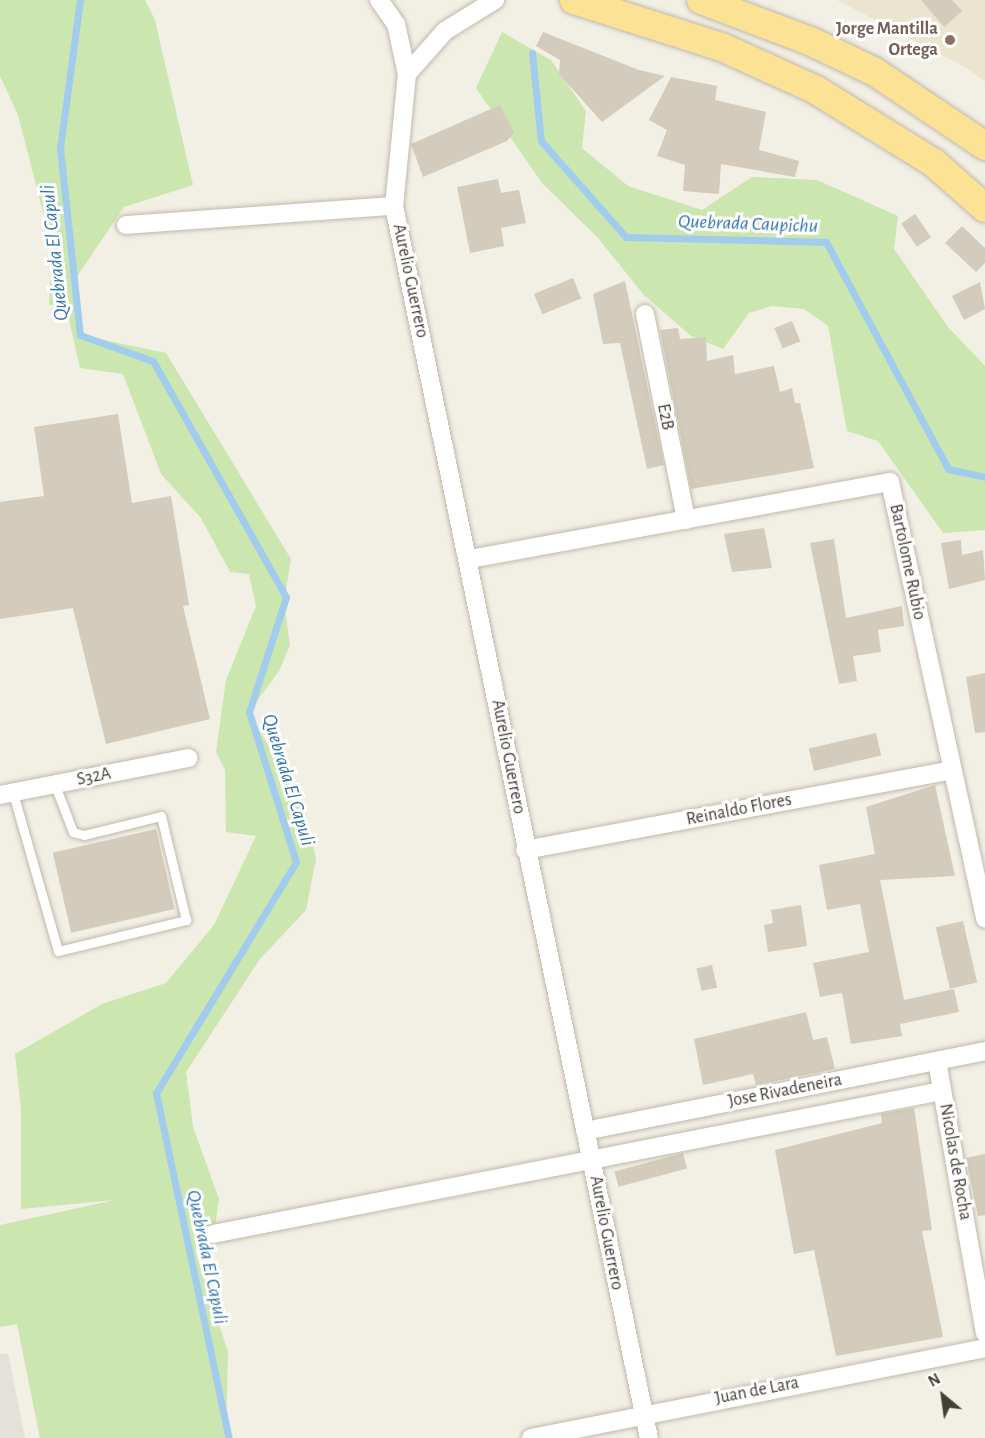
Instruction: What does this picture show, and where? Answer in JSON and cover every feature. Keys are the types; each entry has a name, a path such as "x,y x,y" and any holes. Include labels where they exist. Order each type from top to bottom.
{"main road":[{"path":"574,0 724,48 816,90 934,162 985,208"},
{"path":"701,0 810,40 874,72 985,146"}],"street":[{"name":"Aurelio Guerrero","path":"379,0 396,24 407,74 394,206 470,559 525,850 592,1164 641,1412 649,1438"},
{"path":"407,74 444,31 495,0"},
{"path":"126,225 394,206"},
{"name":"E2B","path":"645,314 686,520"},
{"name":"Bartolome Rubio","path":"470,559 890,482 985,919"},
{"name":"S32A","path":"6,794 188,758"},
{"name":"Reinaldo Flores","path":"525,850 954,770"},
{"name":"Jose Rivadeneira","path":"585,1131 985,1051"},
{"name":"Nicolas de Rocha","path":"937,1061 985,1333"},
{"path":"213,1234 592,1164 942,1091"},
{"name":"Juan de Lara","path":"531,1438 641,1412 985,1348"}],"lane":[{"path":"6,794 58,951 186,920 161,816 84,835 73,832 55,784"}],"shaded area":[{"name":"Jorge Mantilla Ortega","path":"837,0 985,0 985,81 965,67"},
{"path":"8,1353 25,1438 0,1438 0,1354"}],"green space":[{"path":"0,0 145,0 155,20 193,185 124,207 76,278 80,335 166,353 291,559 284,602 290,645 279,671 249,712 305,810 316,859 306,910 260,959 186,1072 193,1127 219,1199 215,1227 195,1250 228,1352 226,1438 40,1438 17,1324 0,1327 0,1225 115,1200 21,1209 21,1109 15,1054 102,1004 166,983 214,925 256,836 226,832 225,770 216,752 226,680 256,606 249,574 230,572 201,518 161,474 123,374 80,368 66,306 49,305 52,247 18,115 0,76"},
{"path":"502,32 551,60 586,111 582,148 628,186 702,210 752,177 817,180 898,216 894,249 948,327 985,366 985,530 943,533 878,441 847,431 828,326 804,309 772,306 749,313 723,349 691,336 644,295 598,238 542,183 476,88"}],"building":[{"path":"921,0 952,0 962,11 944,27"},
{"path":"543,32 639,70 665,76 602,122 559,74 560,60 536,46"},
{"path":"671,77 717,86 715,100 766,112 759,150 799,161 795,177 721,164 719,194 683,191 685,165 657,156 667,130 649,120"},
{"path":"500,105 514,132 507,141 423,177 411,144"},
{"path":"498,179 501,193 519,190 526,223 501,228 504,246 470,253 457,187"},
{"path":"915,214 931,237 917,247 901,224"},
{"path":"962,226 985,248 985,263 976,272 945,243"},
{"path":"573,278 581,298 542,314 534,294"},
{"path":"625,281 664,465 647,469 620,343 603,344 593,294"},
{"path":"980,282 985,309 964,320 952,296"},
{"path":"792,321 800,341 783,349 774,328"},
{"path":"678,328 680,339 706,337 707,361 733,355 735,374 774,366 780,392 792,388 795,403 800,403 814,468 691,489 660,330"},
{"path":"118,414 132,503 171,496 189,605 183,606 210,719 106,744 73,608 0,619 0,502 44,496 34,427"},
{"path":"764,528 772,568 732,572 724,534"},
{"path":"834,539 846,618 902,606 904,626 878,630 881,652 853,656 857,681 839,684 810,543"},
{"path":"961,540 962,555 983,550 985,580 949,589 941,543"},
{"path":"985,673 985,732 975,733 966,677"},
{"path":"876,733 881,755 814,771 809,749"},
{"path":"935,785 955,876 880,880 904,1000 954,989 959,1012 900,1024 902,1036 851,1044 842,993 820,997 813,963 869,952 860,904 827,910 819,865 875,854 866,807"},
{"path":"156,829 174,909 71,933 53,853"},
{"path":"801,905 807,946 768,952 764,925 773,923 771,910"},
{"path":"963,921 977,982 950,989 936,927"},
{"path":"712,965 717,987 702,991 696,969"},
{"path":"806,1012 813,1040 827,1037 835,1069 756,1085 753,1074 703,1085 694,1039"},
{"path":"914,1108 932,1230 922,1231 943,1337 836,1356 814,1250 794,1254 775,1150 882,1123 881,1114"},
{"path":"683,1153 687,1168 619,1187 614,1171"},
{"path":"985,1154 985,1215 978,1216 966,1158"}],"waterway":[{"name":"Quebrada El Capuli","path":"80,0 60,148 80,335 153,361 286,597 249,712 296,862 156,1093 229,1438"},
{"name":"Quebrada Caupichu","path":"532,53 541,141 626,237 826,242 948,469 985,477"}],"place":[{"name":"Jorge Mantilla Ortega","path":"950,40"}]}
